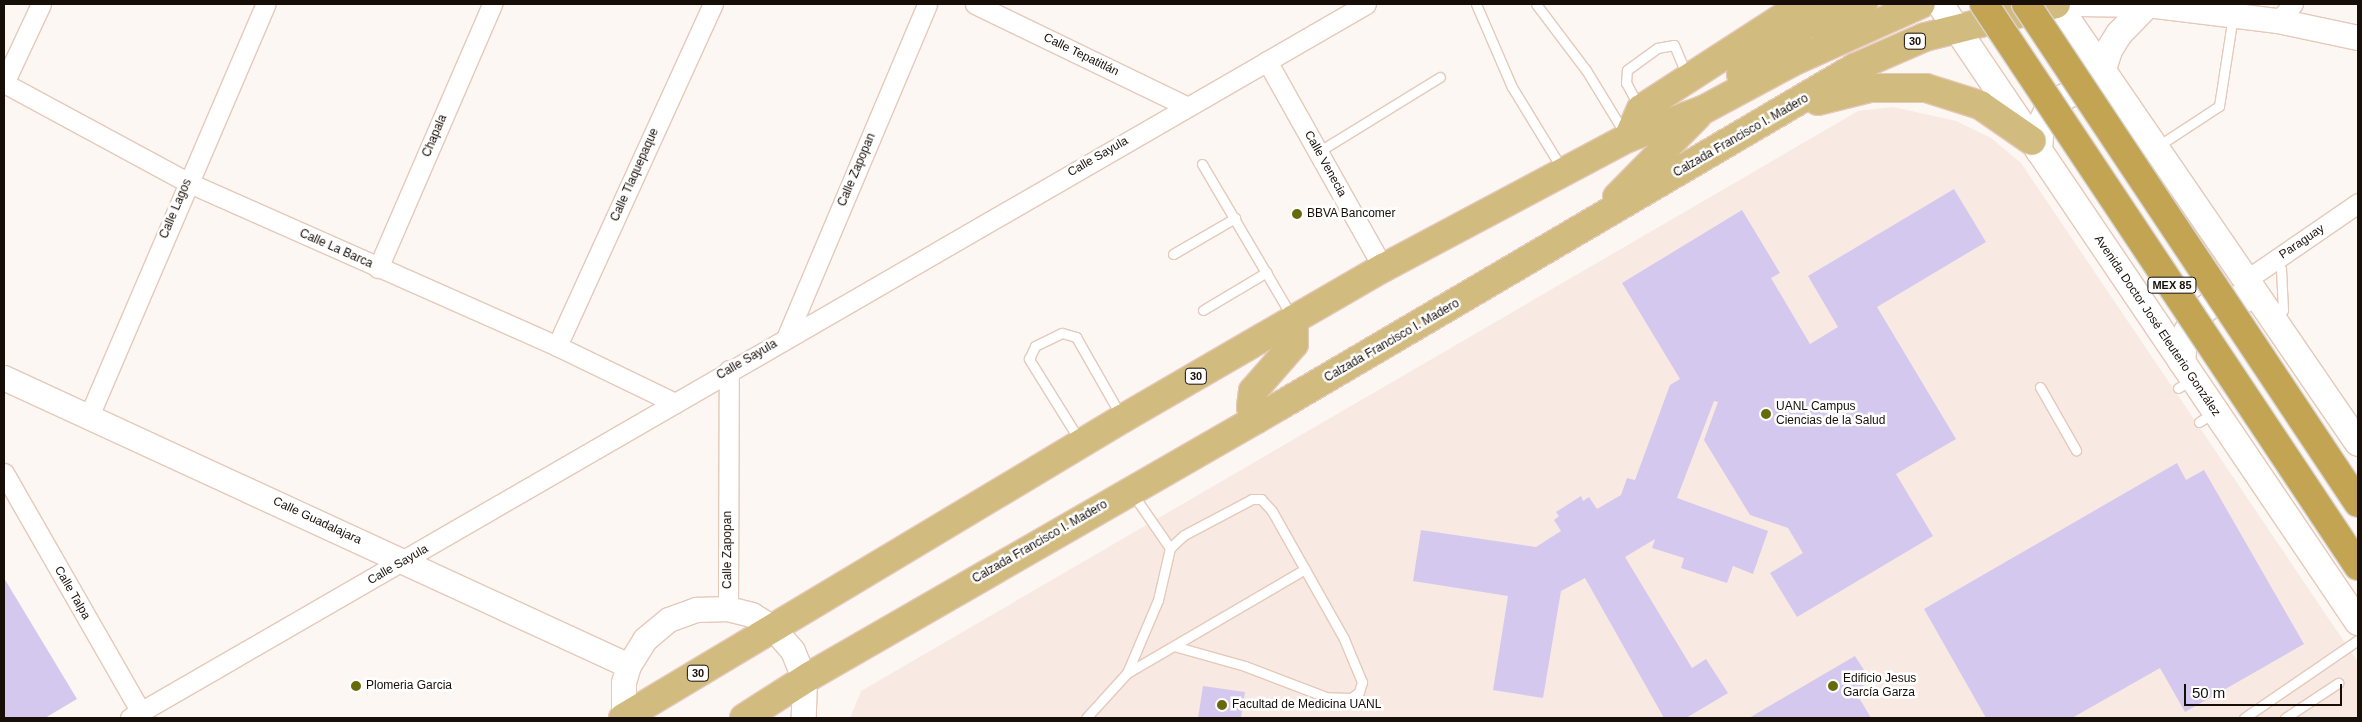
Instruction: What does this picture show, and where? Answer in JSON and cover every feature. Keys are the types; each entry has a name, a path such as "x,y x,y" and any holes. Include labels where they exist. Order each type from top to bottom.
{"highway":[{"name":"MEX 85","path":"1984,4 2358,566"},
{"name":"MEX 85","path":"2026,4 2358,503"}],"main road":[{"path":"1628,138 1641,110 1803,4"},
{"path":"1594,222 1734,80 1832,4"},
{"path":"1792,62 1864,4"},
{"name":"30","path":"624,718 1081,443 1383,268 1628,138 1703,110 1792,62 1921,4"},
{"name":"Avenida Doctor José Eleuterio González","path":"1940,4 2035,146 2184,376 2207,417 2358,622"},
{"path":"2057,4 2358,443"},
{"name":"Calzada Francisco I. Madero","path":"744,718 805,680 1130,490 1257,419 1854,68 1887,52 1956,28 2057,4"},
{"path":"2103,69 2109,50 2119,34 2146,4"},
{"path":"1787,109 1870,88 1926,88 1980,105 2035,146 2050,105 2065,94 2084,86 2102,90 2129,107"},
{"path":"2184,376 2184,337 2194,319 2209,306 2228,299 2249,301 2272,316"},
{"path":"1257,419 1251,407 1253,391 1294,344 1294,319"}],"street":[{"path":"4,83 41,4"},
{"name":"Calle Lagos","path":"89,416 266,4"},
{"name":"Chapala","path":"378,268 492,4"},
{"name":"Calle Tlaquepaque","path":"557,346 712,4"},
{"name":"Calle Zapopan","path":"787,336 927,4"},
{"name":"Calle Tepatitlán","path":"975,4 1186,106"},
{"name":"Calle Sayula","path":"135,715 404,562 787,336 1366,4"},
{"path":"2078,4 2146,4 2233,15 2286,12 2358,38"},
{"name":"Calle Venecia","path":"1267,61 1383,268"},
{"name":"Calle La Barca","path":"4,83 188,182 557,346 674,403"},
{"name":"Paraguay","path":"2246,280 2358,203"},
{"name":"Calle Zapopan","path":"728,609 729,370"},
{"name":"Calle Guadalajara","path":"4,378 629,666"},
{"name":"Calle Talpa","path":"4,473 135,715"},
{"path":"624,718 622,700 629,666 645,640 669,620 697,610 728,609 752,616 773,628 793,651 805,680 804,718"}],"lane":[{"path":"1476,4 1512,88 1564,172"},
{"path":"1536,4 1586,70 1628,138"},
{"path":"2156,147 2218,106 2233,15"},
{"path":"1641,110 1626,82 1626,70 1657,48 1674,45 1688,78"},
{"path":"1318,152 1440,77"},
{"path":"1202,164 1294,319"},
{"path":"1173,254 1235,218"},
{"path":"2272,316 2283,310 2281,269 2275,260"},
{"path":"1203,310 1267,272"},
{"path":"1081,443 1029,359 1035,346 1062,333 1076,337 1122,419"},
{"path":"2040,387 2076,450"},
{"path":"1130,490 1170,548"},
{"path":"1127,673 1158,600 1170,548 1184,535 1252,499 1261,499 1272,511 1362,676 1359,692 1351,698 1326,697 1245,666 1174,646"},
{"path":"1086,718 1127,673 1305,569"},
{"path":"2244,718 2358,640"},
{"path":"2285,718 2338,683"}],"shaded area":[{"name":"UANL Campus Ciencias de la Salud","path":"1893,107 1956,121 1991,138 2021,163 2358,662 2358,718 850,718 861,691 1858,111"}],"building":[{"path":"1954,189 1986,242 1877,307 1956,439 1896,474 1933,536 1797,617 1770,573 1803,553 1788,528 1750,515 1704,440 1718,402 1714,401 1677,498 1768,531 1753,574 1733,566 1727,583 1681,568 1684,558 1652,548 1655,539 1625,557 1692,668 1706,659 1728,693 1686,718 1664,718 1585,578 1561,591 1543,698 1493,690 1508,596 1413,581 1421,530 1536,547 1561,531 1554,520 1559,516 1556,512 1581,496 1583,501 1589,497 1597,509 1621,495 1627,478 1635,480 1670,385 1680,379 1622,283 1742,210 1780,273 1771,278 1810,344 1838,327 1808,276"},
{"path":"2177,463 2186,480 2204,470 2304,644 2185,712 2160,668 2072,718 1986,718 1924,609"},
{"path":"4,578 77,699 45,718 4,718"},
{"name":"Edificio Jesus García Garza","path":"1855,656 1871,681 1855,691 1871,718 1749,718"},
{"name":"Facultad de Medicina UANL","path":"1203,686 1245,692 1241,718 1198,718"}],"place":[{"name":"BBVA Bancomer","path":"1297,214"},
{"name":"UANL Campus Ciencias de la Salud","path":"1766,414"},
{"name":"Plomeria Garcia","path":"356,686"},
{"name":"Edificio Jesus García Garza","path":"1833,686"},
{"name":"Facultad de Medicina UANL","path":"1222,705"}]}
